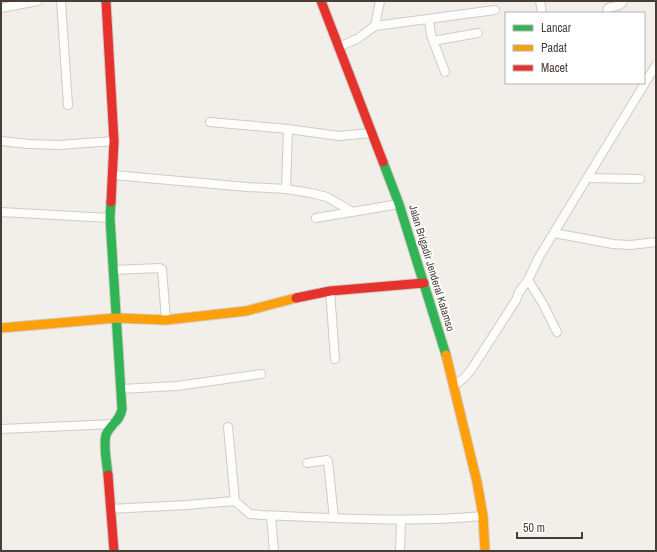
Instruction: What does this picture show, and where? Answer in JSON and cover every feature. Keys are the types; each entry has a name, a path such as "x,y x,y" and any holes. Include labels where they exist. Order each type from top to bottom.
{"street":[{"path":"1,8 38,1"},
{"path":"61,1 68,105"},
{"path":"106,1 114,142 110,218 122,409 121,416 106,435 105,444 114,551"},
{"name":"Jalan Brigadir Jenderal Katamso","path":"321,1 399,204 443,344 472,460 483,516 485,551"},
{"path":"375,26 380,1"},
{"path":"540,1 542,12"},
{"path":"607,12 608,8 619,6 623,1"},
{"path":"338,47 357,39 375,26 495,10"},
{"path":"429,19 430,35 445,72"},
{"path":"433,41 478,33"},
{"path":"645,83 654,68"},
{"path":"453,388 473,367 528,280 539,257 644,84"},
{"path":"210,122 288,129 339,136 371,133"},
{"path":"286,189 288,129"},
{"path":"1,141 59,145 114,142"},
{"path":"113,175 286,189 311,193 327,198 351,211"},
{"path":"588,178 640,179"},
{"path":"316,218 399,204"},
{"path":"1,212 110,218"},
{"path":"554,233 613,244 631,245 656,242"},
{"path":"113,270 162,269 166,320"},
{"path":"528,280 557,332"},
{"path":"1,328 116,318 166,320 246,311 330,291 424,283"},
{"path":"330,291 335,359"},
{"path":"120,389 177,386 261,374"},
{"path":"1,429 115,424"},
{"path":"228,427 235,501 250,514 400,520 449,519 483,516"},
{"path":"307,463 324,460 328,461 334,518"},
{"path":"110,509 235,501"},
{"path":"271,516 274,551"},
{"path":"400,520 400,551"}],"traffic: fast":[{"path":"383,162 399,204 446,355"},
{"path":"108,475 105,439 108,431 119,417 122,409 110,218 111,202"}],"traffic: slow":[{"path":"1,328 116,318 166,320 246,311 296,298"},
{"path":"446,355 477,482 483,516 485,551"}],"traffic: jam":[{"path":"106,1 114,141 111,202"},
{"path":"321,1 383,162"},
{"path":"296,298 330,291 424,283"},
{"path":"108,475 114,551"}]}
